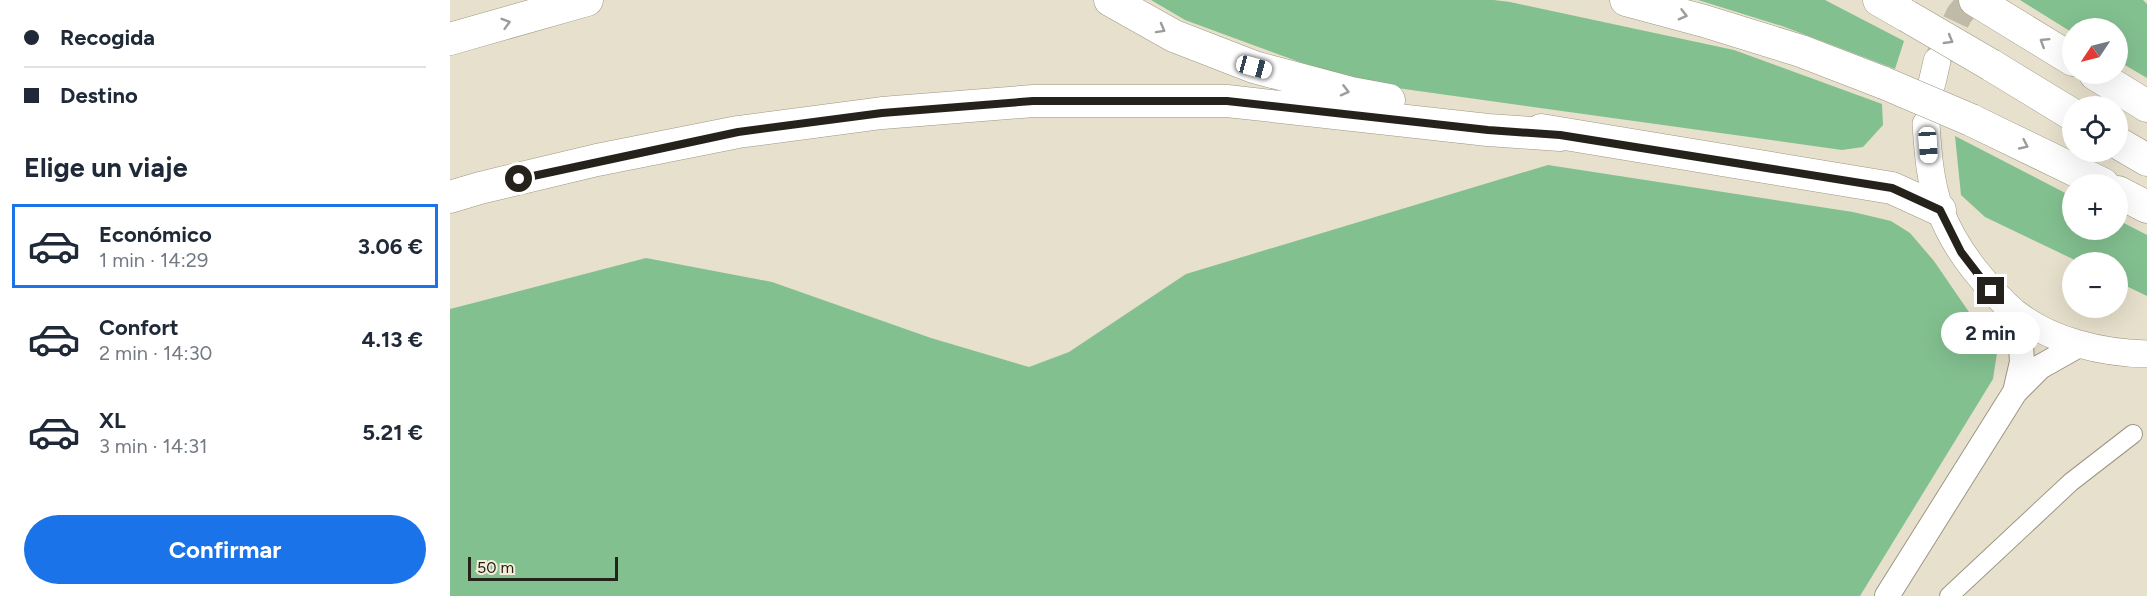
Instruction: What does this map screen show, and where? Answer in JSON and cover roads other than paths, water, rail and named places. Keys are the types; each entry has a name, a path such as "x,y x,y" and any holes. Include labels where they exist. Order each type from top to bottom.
{"highway":[{"path":"450,39 586,0"},
{"path":"1110,0 1174,36 1254,67 1351,93 1494,119 1560,135 1892,188 1940,210"},
{"path":"1626,0 1801,51 1971,120 2083,174"},
{"path":"1879,0 2062,108"},
{"path":"1975,0 2062,53"},
{"path":"2111,84 2147,106"},
{"path":"450,197 597,160 738,132 882,113 1033,101 1227,101 1488,130 1560,135"},
{"path":"2128,148 2147,160"},
{"path":"2128,197 2147,207"}],"main road":[{"path":"1926,124 1929,165 1940,210 1961,252 1991,291 2016,313 2046,331 2079,345 2147,354"},
{"path":"2015,392 2022,362 2020,330 2016,313"},
{"path":"1887,596 2015,392 2040,367 2079,345"}],"street":[{"path":"1949,596 2071,482 2133,434"}],"tunnel":[{"path":"1938,59 1959,15 1971,0"}]}
